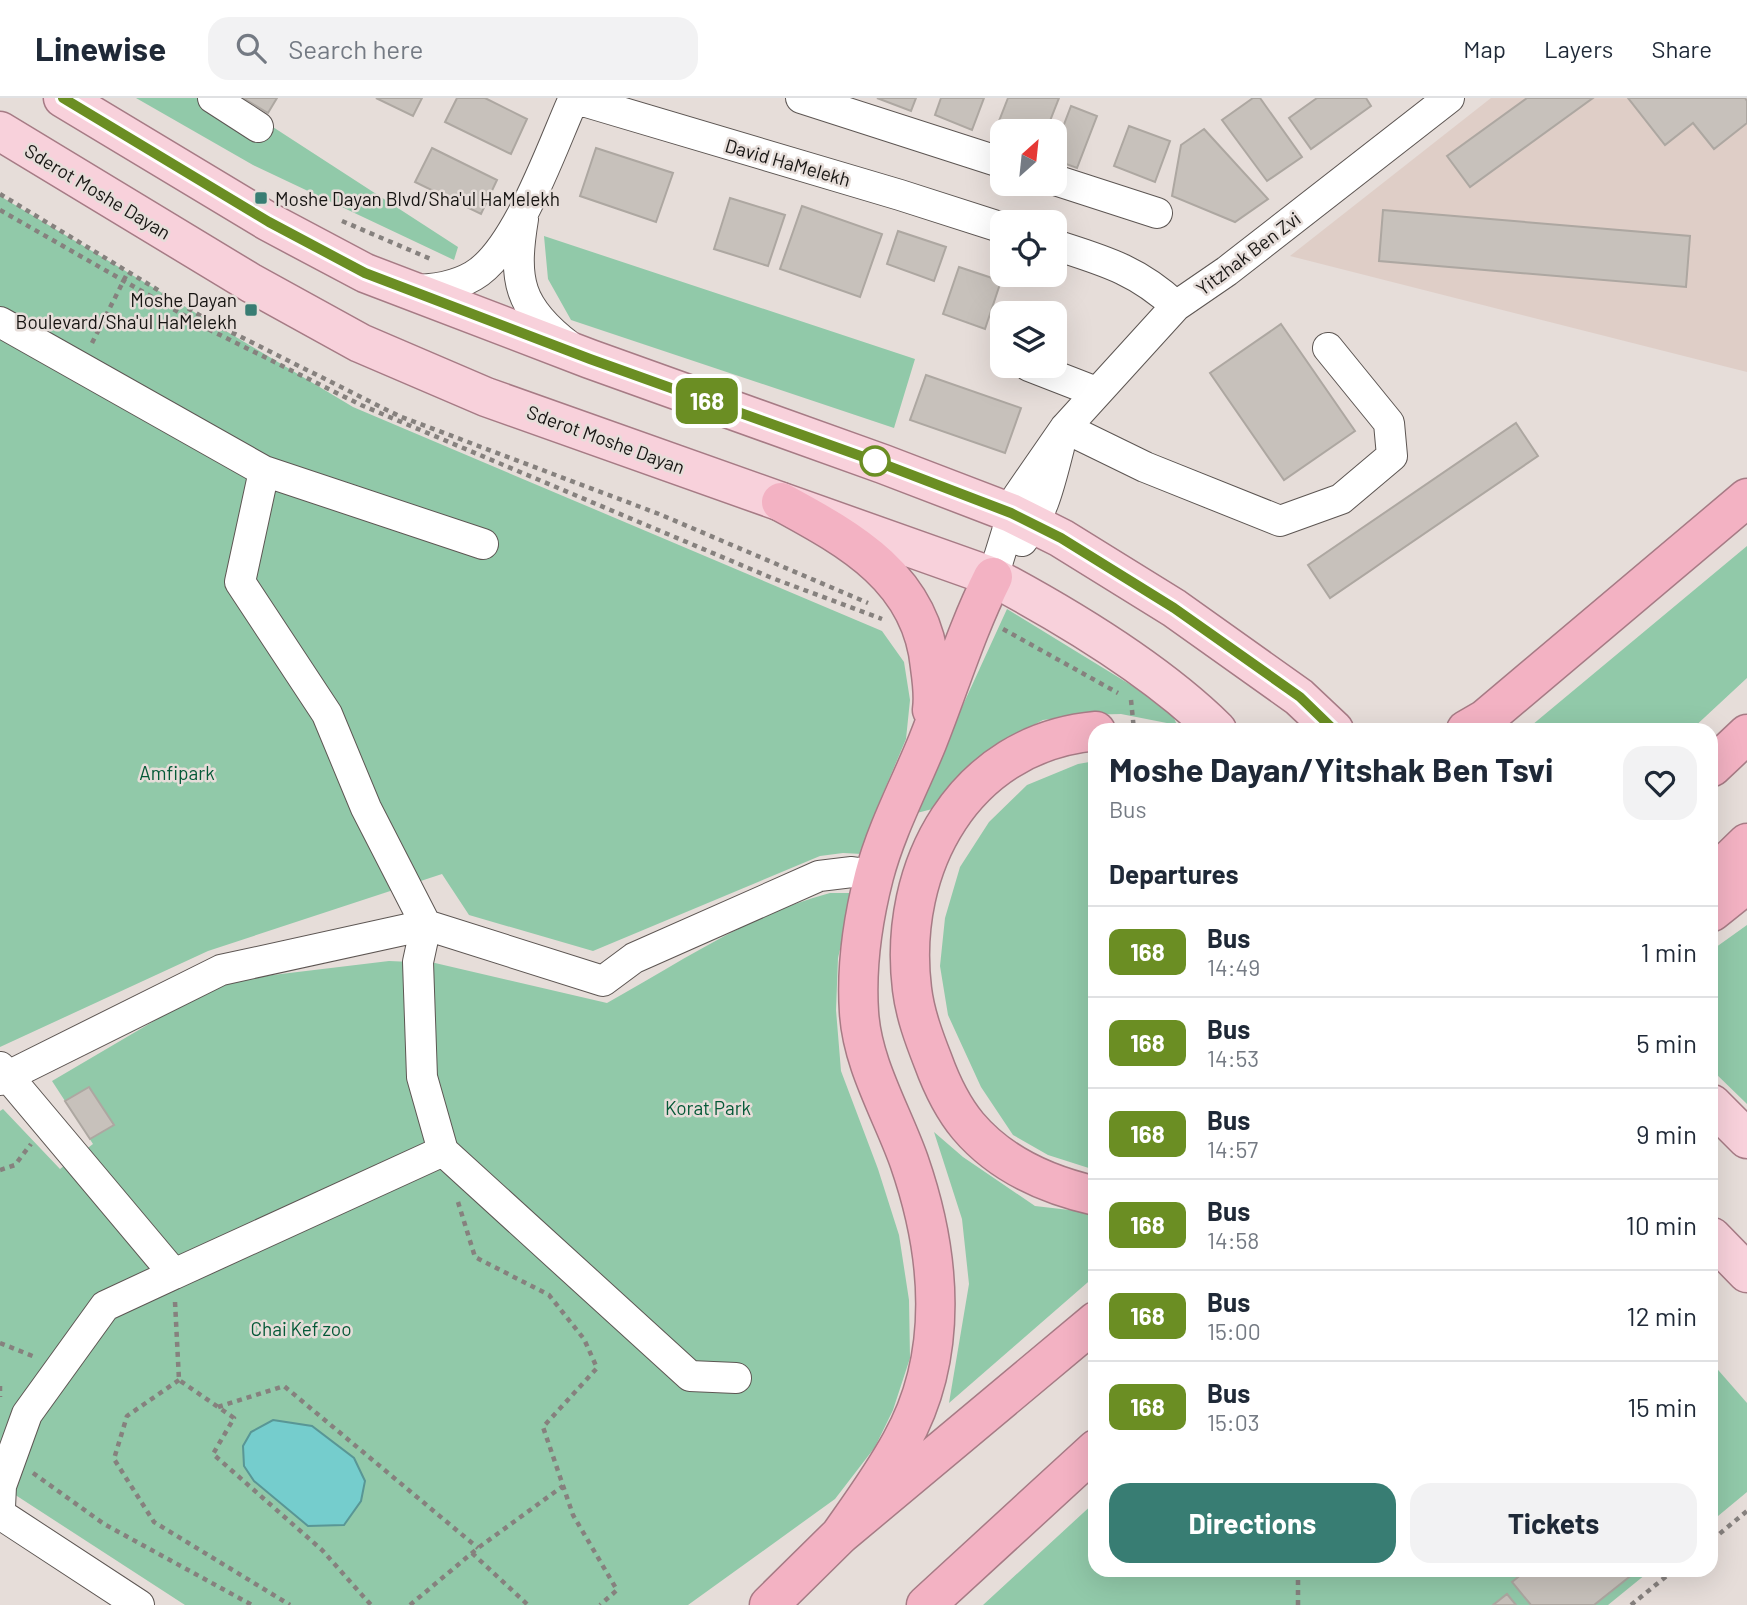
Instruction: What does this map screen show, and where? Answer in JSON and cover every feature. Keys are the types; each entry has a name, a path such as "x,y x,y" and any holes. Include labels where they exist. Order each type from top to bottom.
{"highway":[{"path":"1478,723 1747,498"},
{"path":"781,502 861,550 899,585 922,630 929,655 933,703 927,744"},
{"path":"840,1535 902,1441 916,1411 930,1370 937,1313 934,1264 926,1212 909,1160 869,1060 859,1013 860,951 874,876 894,819 927,744 975,614 993,577"},
{"path":"1088,732 1044,741 1013,755 981,780 955,809 934,844 919,884 910,936 912,990 923,1037 941,1081 967,1125 997,1154 1030,1175 1061,1189 1088,1194"},
{"path":"1718,761 1747,734"},
{"path":"1718,871 1747,843"},
{"path":"1718,907 1747,884"},
{"path":"769,1605 840,1535 1088,1328"},
{"path":"926,1605 1088,1456"}],"main road":[{"path":"63,98 318,250 365,273 590,359 883,464 1023,519 1061,538 1174,608 1300,697 1327,723"},
{"name":"Sderot Moshe Dayan","path":"0,131 251,283 360,343 486,397 993,577 1035,599 1122,655 1193,707 1210,723"},
{"path":"1718,1110 1747,1139"},
{"path":"1718,1243 1747,1273"}],"street":[{"path":"213,98 258,127"},
{"path":"407,290 432,290 472,277 493,258 525,209 573,98"},
{"name":"David HaMelekh","path":"573,98 990,224"},
{"path":"801,98 990,159"},
{"name":"Yitzhak Ben Zvi","path":"993,577 1023,519 1044,507 1065,428 1177,306 1227,271 1449,98"},
{"path":"1068,184 1157,213"},
{"path":"525,209 519,264 524,298 549,330 590,359"},
{"path":"1067,249 1120,266 1154,286 1177,306"},
{"path":"0,323 264,471 483,544"},
{"path":"1065,428 1145,467 1280,521 1341,499 1392,456 1389,423 1328,348"},
{"path":"1060,378 1096,392"},
{"path":"264,471 240,582 327,714 366,808 426,925 418,962 422,1077 443,1151 690,1376 736,1378"},
{"path":"174,1274 3,1074 221,970 426,925 603,981 634,958 819,876 852,872 874,876"},
{"path":"0,1507 1,1486 27,1414 105,1306 443,1151"},
{"path":"0,1514 139,1605"}],"path":[{"path":"0,194 209,321 399,416 659,514 884,610 912,607"},
{"path":"0,210 208,328 361,405 772,578 880,620 912,607"},
{"path":"337,219 446,266 460,267 472,277"},
{"path":"99,330 128,272"},
{"path":"975,614 1132,701 1134,723"},
{"path":"0,1170 15,1165 33,1141"},
{"path":"443,1151 475,1257 549,1295 584,1339 597,1368 543,1427 573,1515 617,1590 600,1605"},
{"path":"174,1274 179,1380"},
{"path":"179,1380 234,1418 213,1454 322,1550 371,1605"},
{"path":"179,1380 127,1416 114,1459 154,1522 290,1605"},
{"path":"218,1407 284,1386 478,1548"},
{"path":"0,1387 0,1397"},
{"path":"11,1458 104,1524 252,1605"},
{"path":"410,1605 478,1548 564,1486"},
{"path":"1718,1535 1747,1511"},
{"path":"472,1553 528,1605"},
{"path":"1298,1577 1298,1605"},
{"path":"1631,1605 1666,1577"}],"shaded area":[{"path":"1491,98 1747,98 1747,372 1290,256"}],"green space":[{"path":"136,98 228,98 458,247 454,260 253,165"},
{"name":"Amfipark","path":"0,196 353,407 882,631 904,662 910,700 906,739 876,810 862,854 820,856 593,951 469,915 442,874 208,951 0,1047"},
{"path":"544,236 915,359 894,428 571,320 548,279"},
{"path":"1747,546 1747,678 1699,723 1534,723"},
{"path":"1007,609 1170,709 1176,723 1121,714 1043,720 1008,738 973,768 940,807 913,814"},
{"path":"1088,762 1088,1168 1048,1155 1013,1135 981,1087 948,1015 940,966 945,918 960,867 989,822 1027,785"},
{"name":"Chai Kef zoo","path":"830,893 853,893 838,958 836,1010 841,1071 878,1169 899,1235 909,1300 910,1358 893,1410 875,1447 835,1499 688,1605 185,1605 0,1485 0,1111 3,1109 60,1169 93,1144 52,1081 222,981 389,961 435,963 607,1003 744,926 772,913"},
{"path":"1747,925 1747,1104 1718,1076 1718,946"},
{"path":"934,1132 963,1157 1035,1206 1088,1212 1088,1282 949,1403 969,1284 962,1219"},
{"path":"1718,1370 1747,1403 1747,1492 1718,1516"},
{"path":"1088,1508 1088,1577 1642,1577 1608,1605 983,1605"}],"water":[{"path":"273,1420 312,1426 354,1458 365,1481 361,1501 344,1525 308,1526 254,1481 244,1466 243,1446 251,1432"}],"building":[{"path":"243,98 277,98 268,113"},
{"path":"376,98 422,98 413,116"},
{"path":"457,98 485,98 527,119 511,154 445,122"},
{"path":"877,98 916,98 911,111"},
{"path":"941,98 984,98 972,130 935,115"},
{"path":"1008,98 1059,98 1051,119 1000,119"},
{"path":"1253,98 1260,98 1302,157 1267,181 1222,120"},
{"path":"1317,98 1366,98 1371,106 1311,149 1289,118"},
{"path":"1527,98 1593,98 1470,187 1447,156"},
{"path":"1628,98 1745,98 1747,123 1714,149 1693,123 1665,145"},
{"path":"1071,106 1097,116 1077,168 1068,165 1066,119"},
{"path":"1129,126 1170,141 1155,182 1114,166"},
{"path":"1204,129 1268,199 1235,222 1172,196 1181,145"},
{"path":"432,148 497,180 481,214 415,182"},
{"path":"596,148 673,173 656,222 580,196"},
{"path":"730,198 785,215 768,266 714,249"},
{"path":"802,206 882,234 860,297 780,269"},
{"path":"1383,210 1690,236 1686,287 1379,261"},
{"path":"898,231 946,247 934,281 887,264"},
{"path":"959,267 990,277 990,287 999,287 994,301 990,301 990,314 985,329 943,314"},
{"path":"1281,324 1355,431 1284,480 1210,373"},
{"path":"926,375 1021,408 1005,453 910,420"},
{"path":"1516,423 1538,456 1330,598 1308,565"},
{"path":"89,1087 114,1125 90,1139 65,1101"},
{"path":"1518,1577 1629,1577 1594,1605 1531,1605 1512,1582"},
{"path":"1507,1594 1516,1605 1493,1605"}],"bus line":[{"name":"168","path":"63,98 269,222 365,273 590,359 1011,513 1061,538 1174,608 1300,697 1327,723"}],"place":[{"name":"Moshe Dayan Blvd/Sha'ul HaMelekh","path":"261,198"},
{"name":"Moshe Dayan Boulevard/Sha'ul HaMelekh","path":"251,310"}],"park label":[{"name":"Korat Park","path":"708,1107"}]}
